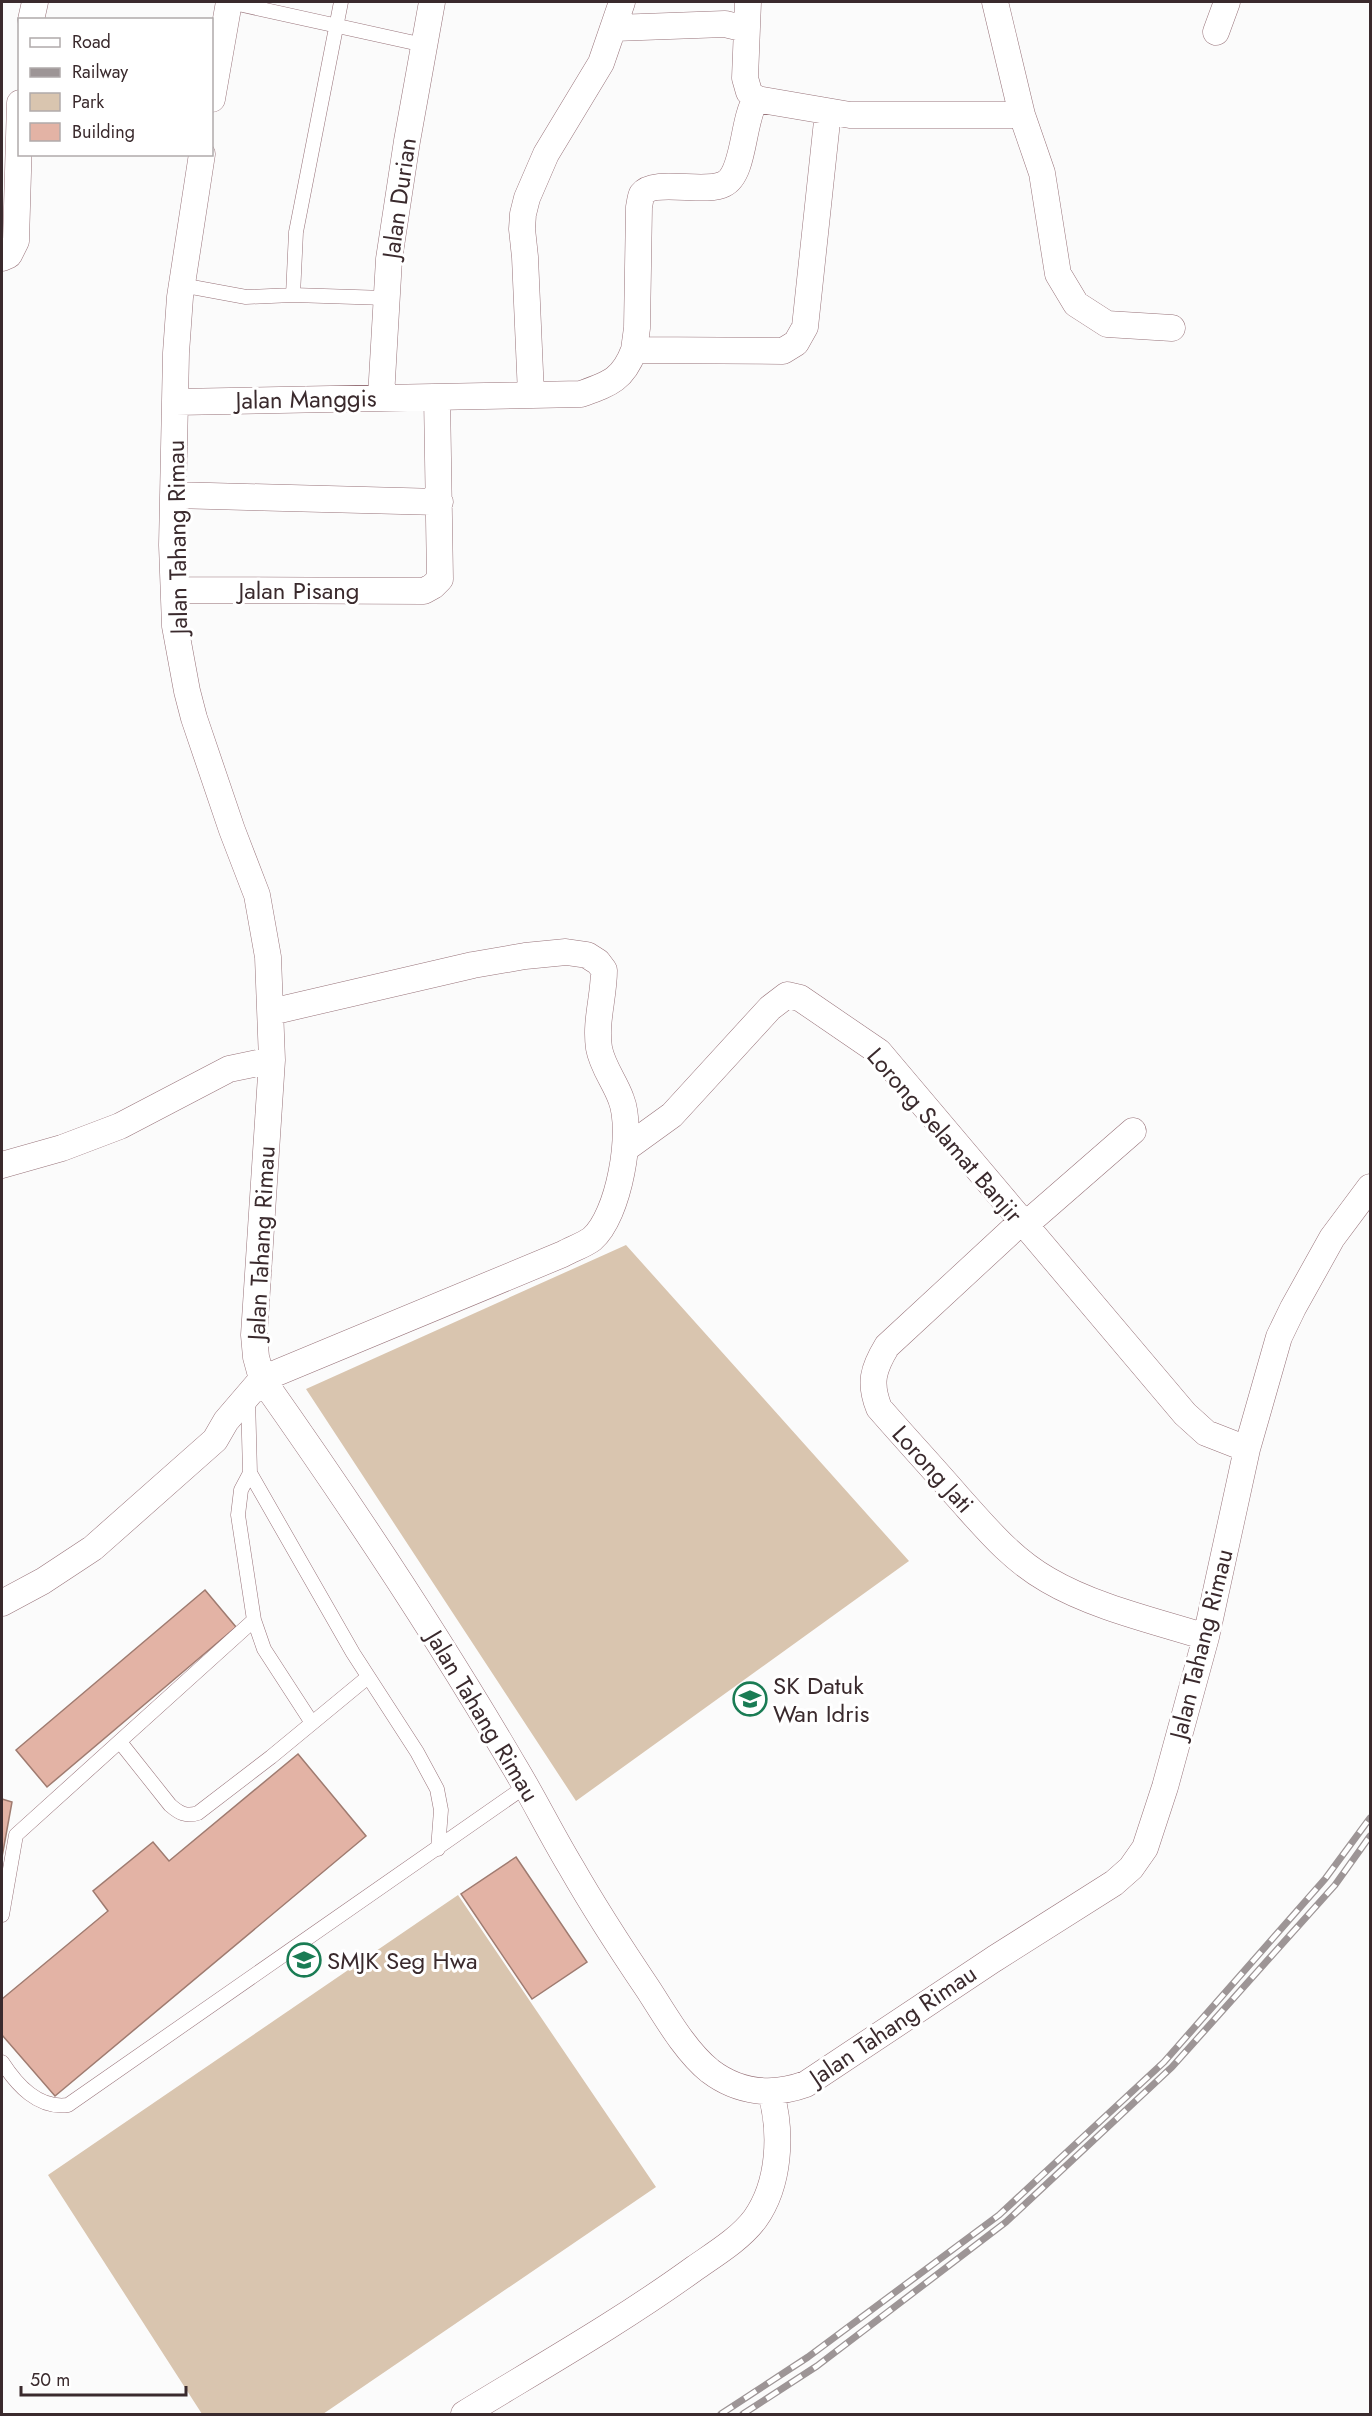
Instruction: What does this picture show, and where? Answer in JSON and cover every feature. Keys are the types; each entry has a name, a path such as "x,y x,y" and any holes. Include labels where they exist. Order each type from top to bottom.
{"street":[{"path":"31,18 35,2"},
{"path":"213,93 229,2"},
{"name":"Jalan Durian","path":"381,397 386,298 396,211 432,2"},
{"path":"531,395 523,214 527,198 546,154 601,63 622,2"},
{"path":"748,2 745,78 749,92 756,99 828,112 887,116 1022,115"},
{"path":"995,2 1022,115 1042,173 1058,274 1076,304 1107,324 1172,328"},
{"path":"1216,32 1227,2"},
{"path":"614,28 725,24 746,29"},
{"path":"756,99 748,117 734,176 724,185 706,188 658,187 647,190 641,195 637,328 634,350 783,351 796,343 805,327 828,112"},
{"path":"2,258 9,255 16,241 18,155"},
{"name":"Jalan Tahang Rimau","path":"202,156 181,285 176,354 172,545 175,626 183,674 194,718 257,895 268,957 272,1060 254,1335 255,1388 377,1544 479,1705 607,1927 667,2019 698,2059 724,2080 751,2091 771,2093 787,2091 806,2084 957,1983 1114,1883 1131,1868 1145,1848 1165,1787 1206,1637 1247,1449 1280,1337 1293,1308 1332,1238 1371,1187"},
{"name":"Jalan Manggis","path":"176,402 581,394 611,383 628,367 634,350"},
{"path":"173,495 440,502 437,397"},
{"name":"Jalan Pisang","path":"174,590 424,591 440,579 440,502"},
{"path":"2,1603 43,1581 93,1548 215,1440 226,1421 255,1388 563,1254 592,1239 612,1208 621,1181 625,1149 625,1114 621,1099 600,1052 597,1029 604,970 598,962 587,955 566,952 473,965 271,1012"},
{"name":"Lorong Selamat Banjir","path":"625,1149 672,1115 770,1008 787,995 800,998 879,1052 1022,1224 1185,1414 1206,1433 1247,1449"},
{"path":"2,1165 62,1148 120,1126 229,1068 272,1060"},
{"name":"Lorong Jati","path":"1133,1131 1022,1224 887,1346 877,1362 873,1379 874,1394 879,1408 996,1539 1020,1562 1050,1581 1077,1593 1115,1608 1206,1637"},
{"path":"464,2415 669,2288 727,2246 754,2220 772,2188 777,2115 771,2093"}],"lane":[{"path":"229,2 424,45"},
{"path":"293,295 296,232 341,2"},
{"path":"181,285 246,297 293,295 386,298"},
{"path":"255,1388 250,1473 241,1490 238,1515 254,1620 264,1649 312,1724"},
{"path":"250,1473 368,1677 417,1752 437,1789 441,1810 438,1849"},
{"path":"2,1915 16,1835 254,1620"},
{"path":"120,1742 170,1805 180,1813 190,1816 198,1813 312,1724 368,1677"},
{"path":"2,2062 11,2076 35,2099 55,2107 68,2105 526,1786"}],"green space":[{"path":"626,1245 909,1561 576,1801 306,1389"},
{"path":"458,1895 656,2187 323,2414 202,2414 48,2175"}],"building":[{"path":"205,1590 236,1627 47,1787 16,1750"},
{"path":"298,1754 366,1836 55,2096 2,2035 2,1999 108,1911 93,1891 153,1842 169,1861"},
{"path":"2,1799 12,1802 2,1857"},
{"path":"516,1857 587,1962 532,1999 461,1894"}],"railway":[{"path":"721,2414 808,2357 999,2215 1164,2062 1325,1879 1370,1818"},
{"path":"743,2414 817,2366 1006,2222 1172,2067 1335,1885 1370,1836"}],"place":[{"name":"SK Datuk Wan Idris","path":"750,1699"},
{"name":"SMJK Seg Hwa","path":"304,1960"}]}
